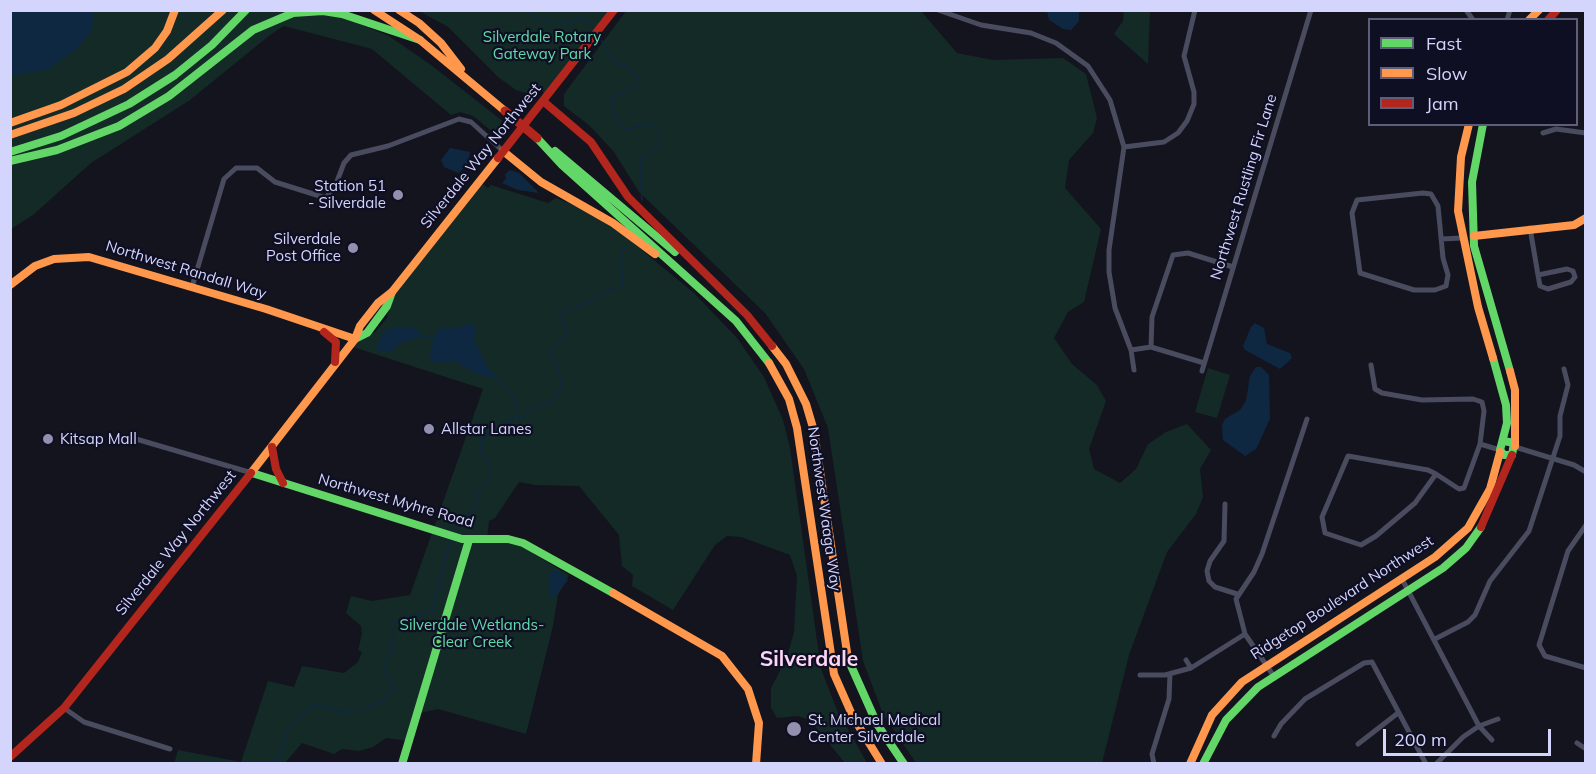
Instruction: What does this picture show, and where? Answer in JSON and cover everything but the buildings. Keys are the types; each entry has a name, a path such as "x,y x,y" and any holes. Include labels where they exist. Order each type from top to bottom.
{"main road":[{"path":"10,123 62,105 127,72 155,48 167,31 175,10"},
{"path":"10,135 66,117 124,89 182,49 223,10"},
{"path":"10,152 61,136 129,104 175,75 212,45 246,10"},
{"path":"374,10 420,40 719,288"},
{"path":"399,10 419,23 447,49 465,77"},
{"name":"Silverdale Way Northwest","path":"10,757 64,708 252,473 355,339 360,326 378,303 392,292 614,10"},
{"path":"10,161 66,148 119,126 169,96 253,30 283,16 304,12 333,12 420,40"},
{"path":"543,101 591,142 628,197 719,288"},
{"name":"Ridgetop Boulevard Northwest","path":"1190,764 1212,715 1242,682 1266,664 1435,556 1467,528 1490,489 1501,447 1506,405 1478,307 1462,238 1457,194 1461,157 1469,126"},
{"name":"Ridgetop Boulevard Northwest","path":"1203,764 1226,720 1240,703 1273,675 1409,591 1454,558 1478,533 1499,492 1516,450 1515,390 1475,256 1472,182 1483,126"},
{"path":"537,138 562,165 694,283"},
{"path":"503,151 541,182 613,223 694,283"},
{"path":"1462,238 1470,243 1474,236 1530,228 1574,225 1586,218"},
{"name":"Northwest Randall Way","path":"10,285 35,266 54,259 79,256 98,258 355,339"},
{"name":"Northwest Waaga Way","path":"694,283 758,346 789,399 798,428 834,674 853,717 882,764"},
{"name":"Northwest Waaga Way","path":"719,288 770,340 786,363 806,404 820,463 843,637 849,662 868,706 904,764"},
{"path":"307,322 336,342 337,357 330,372"},
{"path":"1509,440 1516,450 1504,455 1501,447 1509,440"},
{"path":"272,447 276,469 282,483"},
{"name":"Northwest Myhre Road","path":"252,473 455,537 469,540 508,539 533,547 718,653 740,675 755,703 760,734 756,764"},
{"path":"402,764 469,540"}],"street":[{"path":"938,10 981,25 1031,33 1067,49 1088,66 1102,86 1120,128 1124,147 1108,272 1115,308 1131,350 1134,370"},
{"path":"1124,147 1164,142 1178,133 1188,121 1194,104 1194,92 1184,56 1196,10"},
{"name":"Northwest Rustling Fir Lane","path":"1202,371 1311,10"},
{"path":"192,287 224,179 236,168 257,168 275,182 326,198 336,184 344,163 351,155 397,143 459,119 471,122 503,151"},
{"path":"1543,132 1556,129 1586,133"},
{"path":"1431,194 1438,206 1441,239 1448,275 1446,286 1435,290 1414,290 1360,273 1352,213 1357,200 1431,194"},
{"path":"1530,228 1538,275 1540,286 1548,289 1572,282 1575,277 1573,271 1567,269 1538,275"},
{"path":"1441,239 1462,238"},
{"path":"1151,347 1152,317 1168,263 1173,255 1188,253 1233,267"},
{"path":"1131,350 1151,347 1204,363"},
{"path":"1371,365 1375,389 1382,393 1422,400 1473,399 1482,402 1482,445 1464,488 1459,489 1436,474 1428,470 1348,456 1322,517 1325,533 1361,545 1376,536 1416,502 1436,474"},
{"path":"1435,639 1454,630 1475,615 1495,575 1529,531 1553,458 1568,385 1564,369"},
{"path":"1273,675 1245,634 1236,600 1254,572 1262,554 1307,419"},
{"name":"Northwest Myhre Road","path":"136,439 252,473"},
{"path":"1482,445 1501,447"},
{"path":"1516,450 1553,458 1586,472"},
{"path":"1226,504 1224,541 1210,561 1209,581 1215,587 1238,594"},
{"path":"1586,525 1568,551 1539,645 1545,656 1586,668"},
{"path":"1402,579 1479,726 1492,740"},
{"path":"1140,675 1170,674 1191,668 1245,634"},
{"path":"1186,660 1191,668"},
{"path":"1274,736 1281,724 1305,699 1364,663 1372,662 1378,669 1426,764"},
{"path":"1154,764 1152,754 1169,699 1170,674"},
{"path":"64,708 84,722 170,749"},
{"path":"1358,744 1398,712"},
{"path":"1436,764 1463,737 1479,726 1498,719"},
{"path":"1577,743 1586,749"}],"green space":[{"path":"11,11 327,11 389,36 431,65 509,126 500,134 494,133 473,116 460,112 451,115 372,49 284,26 190,100 91,163 33,215 11,229"},
{"name":"Silverdale Rotary Gateway Park","path":"419,11 614,11 548,96 537,88 530,94 516,90 498,77 448,27"},
{"path":"626,11 921,11 957,53 993,60 1063,58 1086,74 1097,118 1093,133 1069,160 1065,188 1101,229 1084,302 1068,312 1054,338 1072,364 1097,385 1106,401 1089,449 1094,469 1120,483 1136,469 1148,444 1166,432 1187,424 1211,450 1200,469 1203,497 1196,514 1167,552 1129,655 1102,763 916,763 883,714 863,661 828,428 804,369 765,313 639,192 614,152 590,126 564,106 564,94"},
{"path":"1124,11 1150,11 1148,64 1114,34 1123,21"},
{"name":"Silverdale Wetlands- Clear Creek","path":"480,182 488,188 491,185 548,203 556,198 590,212 621,233 694,293 737,338 764,377 783,420 790,448 821,669 837,710 867,763 845,763 810,720 798,716 777,718 771,708 771,688 787,657 794,632 797,576 790,555 741,537 727,536 715,545 673,610 632,586 633,575 622,566 619,535 579,486 535,485 519,482 495,518 489,521 487,539 503,539 536,548 534,554 569,575 558,595 553,626 526,734 438,709 416,714 408,741 386,738 373,747 359,751 342,749 334,754 302,743 285,763 174,764 178,750 241,762 268,681 294,687 302,666 344,673 358,662 362,652 358,650 362,634 361,626 346,613 351,596 372,601 410,595 483,389 350,346 355,339 375,332 387,318 392,292"},
{"path":"1208,368 1230,375 1217,418 1195,412"}],"water":[{"path":"11,10 93,11 94,20 90,33 77,48 49,69 11,76"},
{"path":"1047,11 1079,11 1079,21 1071,30 1063,29 1049,20"},
{"path":"450,148 470,152 468,163 459,173 444,167 441,160"},
{"path":"510,170 519,173 539,193 518,190 502,183 506,179 505,174"},
{"path":"468,323 476,328 474,340 487,367 499,379 475,373 455,361 436,363 430,360 431,347 437,330 447,327 458,328"},
{"path":"1255,323 1264,328 1267,344 1290,353 1292,358 1280,369 1245,350 1243,346"},
{"path":"394,327 414,328 424,336 400,343 391,352 378,350 376,348 383,333"},
{"path":"1256,367 1261,367 1269,375 1270,419 1256,449 1245,456 1223,440 1222,425 1225,419 1240,410 1246,401 1250,376"},
{"path":"555,570 566,576 568,580 554,597 550,596 550,573"}],"waterway":[{"path":"527,10 540,20 571,23 579,18 589,22 595,30"},
{"path":"599,36 614,62 628,67 637,77 635,87 613,97 612,105 619,125 628,129 652,123 660,130 659,144 643,156 640,170 642,200"},
{"path":"452,532 454,523 473,511 478,497 475,490 488,481 492,474 491,467 480,451 480,442 490,432 516,417 524,417 534,408 551,402 563,385 550,350 566,336 567,329 558,314 620,287 623,279 620,259 625,247"},
{"path":"424,336 433,338"},
{"path":"499,379 514,398 519,417"},
{"path":"273,764 284,745 286,730 314,704 346,713 367,709 385,699 394,688 383,670 393,645 394,621 432,611 450,540"}],"traffic: fast":[{"path":"10,152 61,136 129,104 175,75 212,45 246,10"},
{"path":"10,161 57,150 119,126 169,96 253,30 293,13 323,11 342,14 420,40"},
{"path":"1483,126 1472,182 1474,246 1510,371"},
{"path":"537,138 562,165 736,321 769,363"},
{"path":"555,151 675,252"},
{"path":"355,339 367,333 387,306 392,292"},
{"path":"1493,358 1506,405 1507,423 1500,450 1504,455 1512,455 1514,443 1504,441"},
{"path":"252,473 462,539 508,539 523,543 613,593"},
{"path":"1203,764 1226,720 1258,687 1443,568 1466,548 1481,527"},
{"path":"402,764 469,540"},
{"path":"848,659 877,724 904,764"}],"traffic: slow":[{"path":"10,123 61,105 127,72 155,48 167,31 175,10"},
{"path":"10,135 74,113 124,89 168,59 223,10"},
{"path":"374,10 420,40 505,111"},
{"path":"399,10 419,23 441,43 461,69"},
{"path":"1531,18 1539,10"},
{"path":"1469,126 1461,157 1458,211 1478,307 1493,358"},
{"path":"503,151 541,182 613,223 655,254"},
{"path":"251,473 355,339 360,326 378,303 392,292 498,158"},
{"path":"1474,236 1574,225 1586,218"},
{"path":"10,285 35,266 54,259 89,257 266,309 355,339"},
{"path":"772,346 786,364 806,404 814,431 848,659"},
{"path":"769,363 789,399 797,428 834,674 853,717 882,764"},
{"path":"1510,371 1515,390 1515,446"},
{"path":"1190,764 1212,715 1242,682 1435,557 1468,528 1490,489 1500,452"},
{"path":"613,593 722,656 748,689 759,723 756,764"}],"traffic: jam":[{"path":"498,158 614,10"},
{"path":"1550,18 1557,10"},
{"path":"543,101 591,142 628,197 747,315 772,346"},
{"path":"505,111 537,138"},
{"path":"324,332 336,342 335,362"},
{"path":"272,447 276,469 283,483"},
{"path":"1481,527 1512,455"},
{"path":"10,757 64,708 251,473"}],"place":[{"name":"Station 51 - Silverdale","path":"398,195"},
{"name":"Silverdale Post Office","path":"353,248"},
{"name":"Allstar Lanes","path":"429,429"},
{"name":"Kitsap Mall","path":"48,439"},
{"name":"St. Michael Medical Center Silverdale","path":"794,729"}],"district":[{"name":"Silverdale","path":"809,660"}]}
